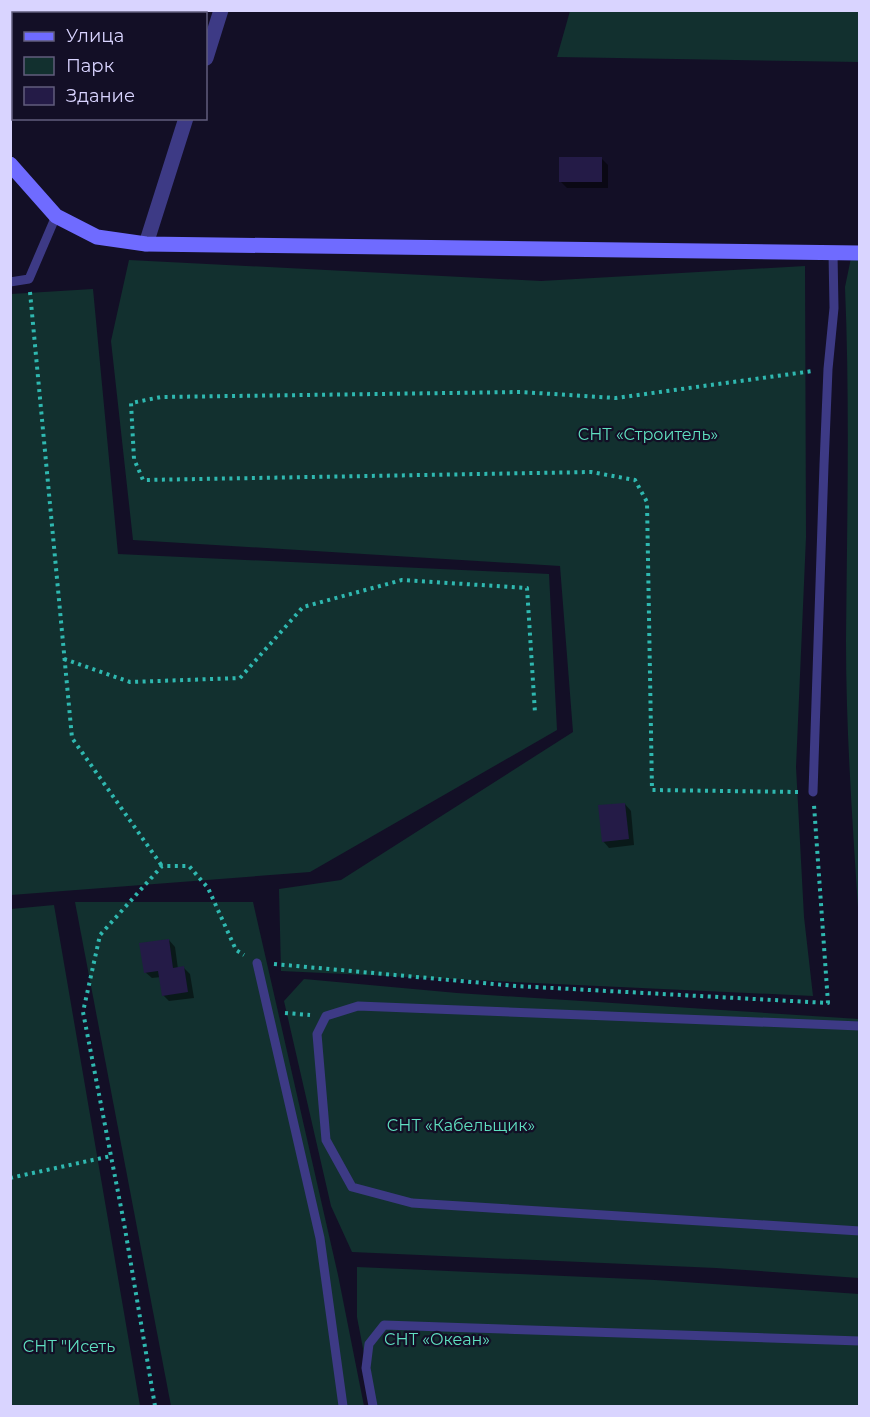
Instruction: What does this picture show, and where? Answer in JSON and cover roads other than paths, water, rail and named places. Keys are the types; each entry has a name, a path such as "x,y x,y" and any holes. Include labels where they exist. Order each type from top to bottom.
{"street":[{"path":"207,55 221,10"},
{"path":"146,244 185,120"},
{"path":"10,164 56,216 97,237 146,244 860,253"}],"lane":[{"path":"10,282 29,279 56,216"},
{"path":"813,792 828,369 834,308 833,253"},
{"path":"257,963 320,1238 343,1407"},
{"path":"860,1026 358,1006 326,1016 317,1034 326,1140 352,1187 412,1203 860,1231"},
{"path":"373,1407 366,1368 369,1344 384,1325 860,1341"}],"park label":[{"name":"СНТ «Строитель»","path":"648,434"},
{"name":"СНТ «Кабельщик»","path":"461,1125"},
{"name":"СНТ «Океан»","path":"437,1339"},
{"name":"СНТ \"Исеть","path":"69,1346"}]}
